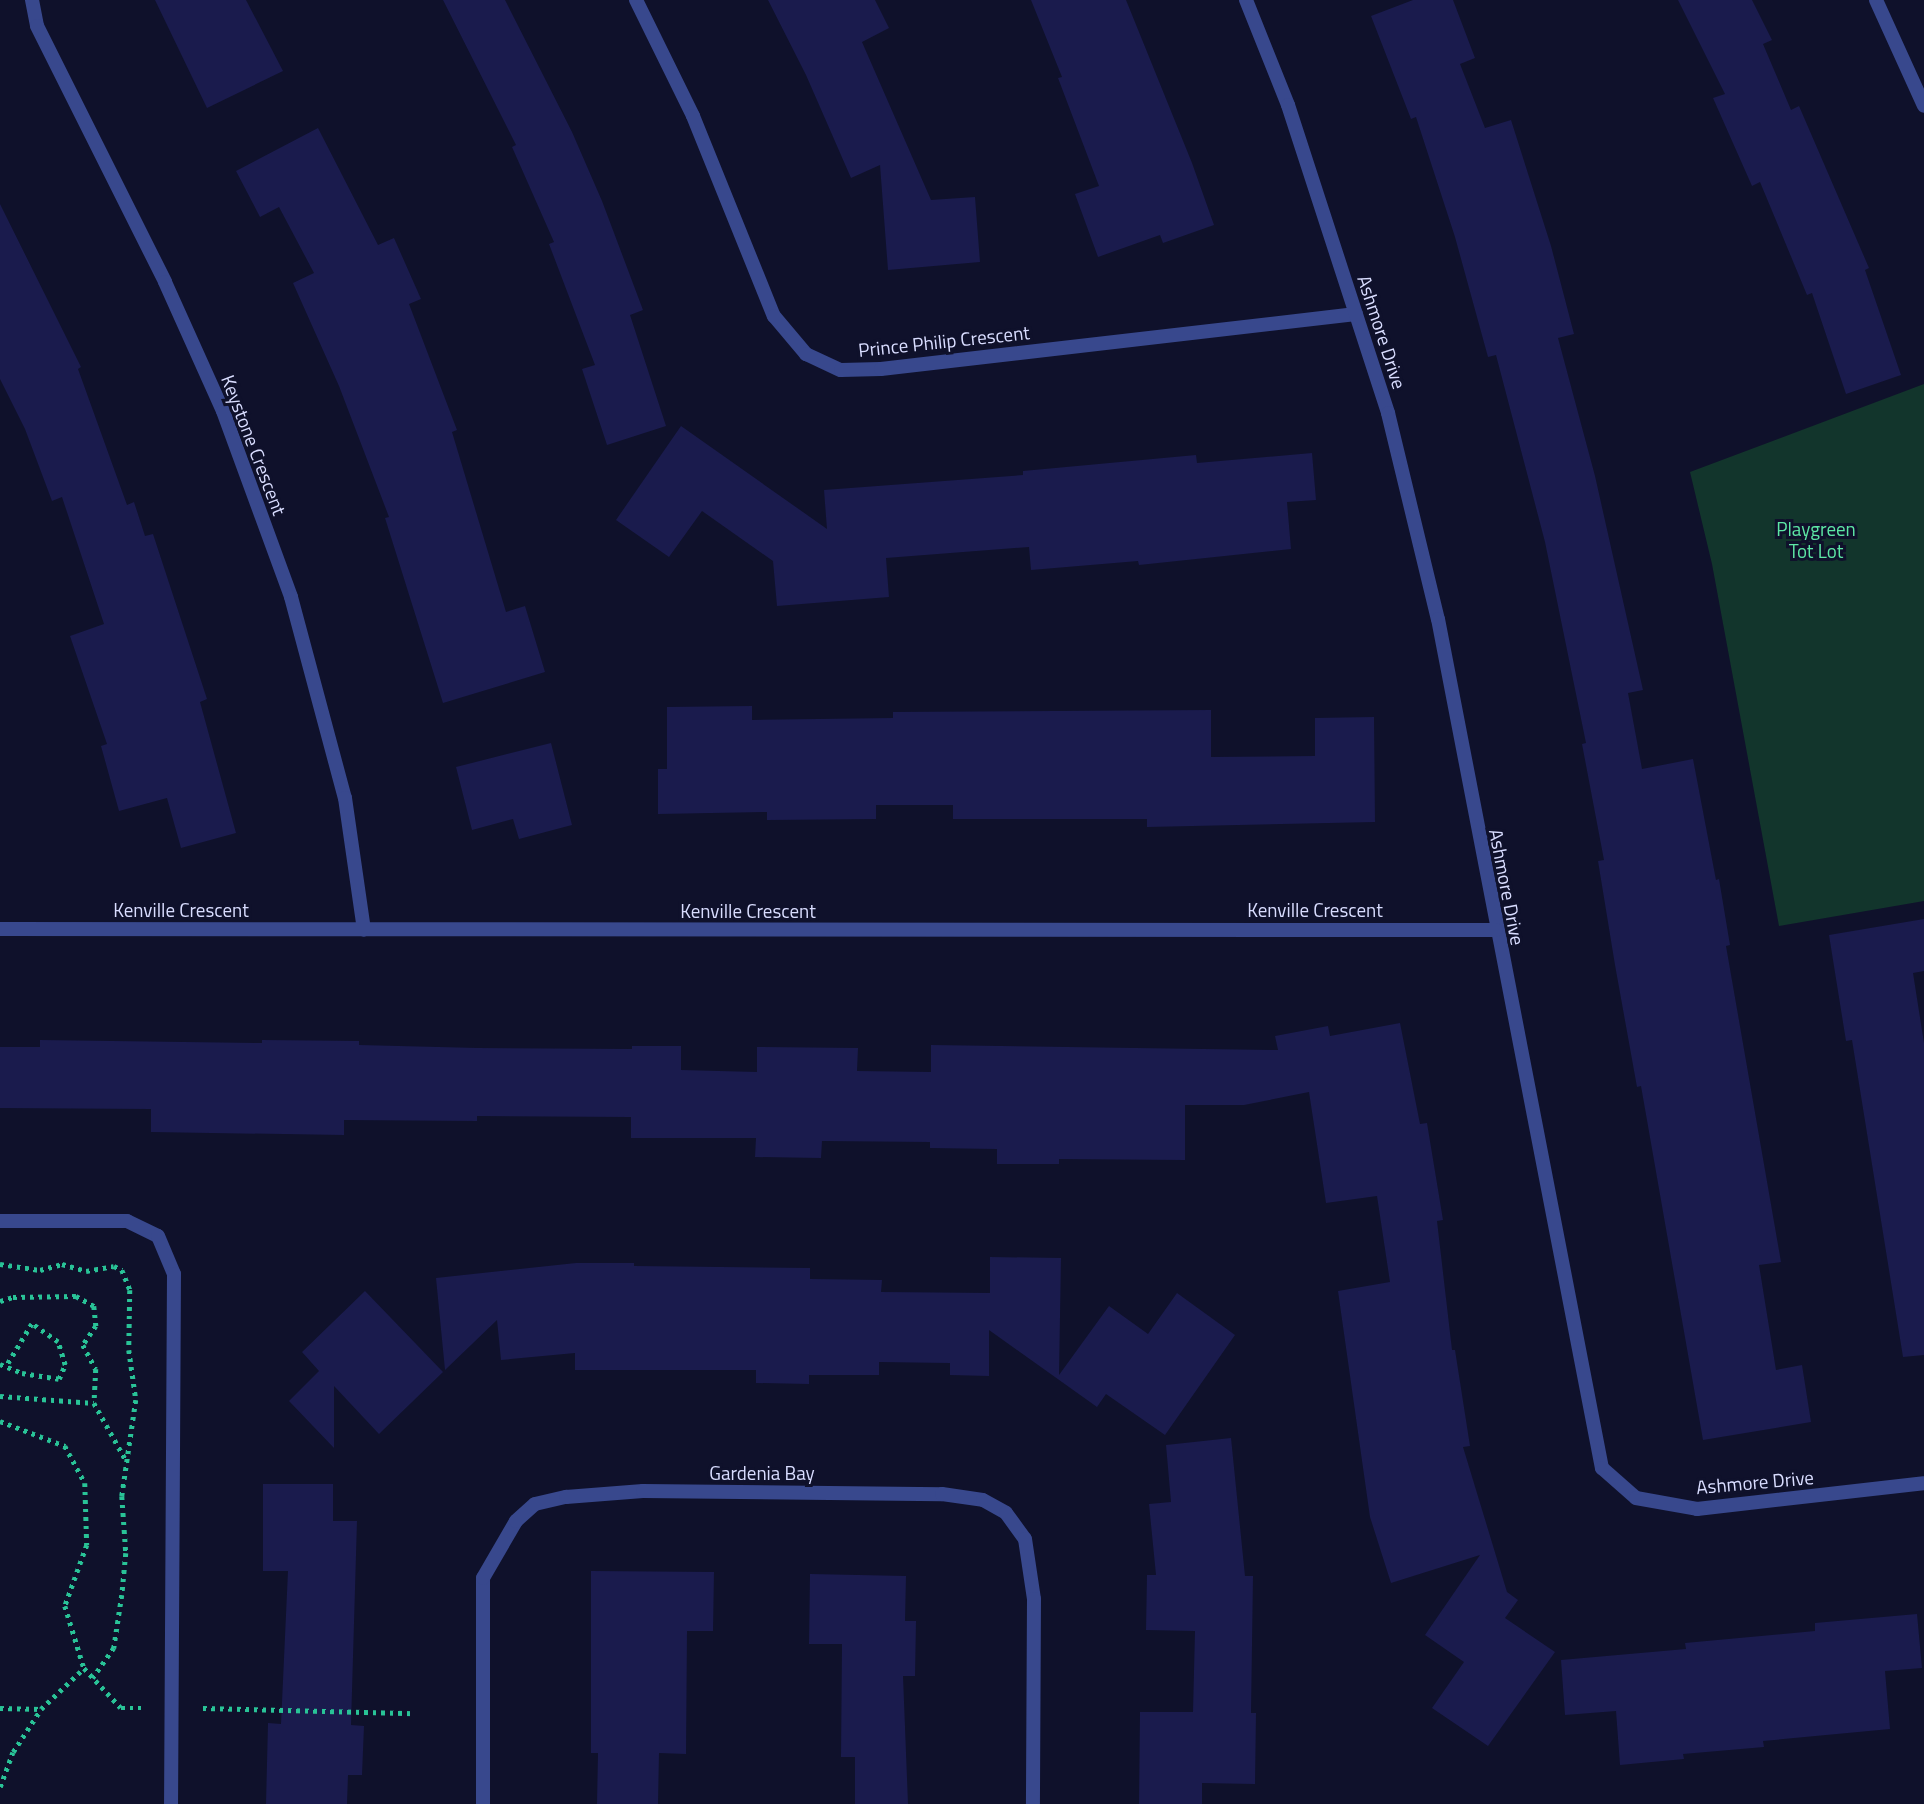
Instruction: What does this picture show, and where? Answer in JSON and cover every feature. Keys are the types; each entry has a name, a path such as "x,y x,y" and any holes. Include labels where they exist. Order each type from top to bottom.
{"street":[{"name":"Keystone Crescent","path":"32,0 37,26 165,282 223,411 291,597 345,798 364,930"},
{"name":"Prince Philip Crescent","path":"636,0 693,116 774,316 806,354 841,370 881,369 1356,314"},
{"name":"Ashmore Drive","path":"1246,0 1288,105 1388,413 1438,619 1602,1468 1636,1498 1697,1509 1924,1483"},
{"path":"1876,0 1924,106"},
{"name":"Kenville Crescent","path":"0,929 1496,930"},
{"path":"0,1221 127,1222 158,1236 174,1274 171,1804"},
{"name":"Gardenia Bay","path":"483,1804 484,1578 516,1521 535,1504 566,1497 643,1491 942,1494 983,1500 1006,1513 1025,1539 1034,1599 1032,1804"}],"path":[{"path":"0,1264 40,1270 62,1264 86,1271 114,1266 122,1270 130,1290 129,1350 136,1400 122,1496 125,1564 114,1648 93,1678"},
{"path":"0,1301 13,1297 76,1296 94,1307 96,1326 83,1345 96,1368 94,1403 128,1462"},
{"path":"32,1324 58,1342 65,1365 59,1379 22,1373 3,1366 32,1324"},
{"path":"0,1396 94,1403"},
{"path":"0,1421 65,1446 85,1483 87,1545 65,1606 84,1668 121,1708 415,1713"},
{"path":"0,1787 13,1752 41,1709 84,1668"},
{"path":"0,1708 41,1709"}],"green space":[{"name":"Playgreen Tot Lot","path":"1924,384 1924,901 1779,926 1712,564 1690,472"}],"building":[{"path":"155,0 246,0 283,71 207,108"},
{"path":"443,0 505,0 572,132 602,201 643,310 630,315 666,426 607,445 582,369 595,365 549,244 554,242 512,147 516,145"},
{"path":"768,0 875,0 889,28 862,42 931,200 975,197 980,262 888,270 880,165 851,178 806,75"},
{"path":"1031,0 1126,0 1214,225 1163,243 1160,235 1098,257 1075,194 1099,186 1058,78 1062,77"},
{"path":"1413,0 1453,0 1475,58 1460,64 1485,128 1511,120 1551,246 1574,334 1558,338 1595,476 1643,690 1628,693 1642,769 1693,759 1716,880 1719,879 1730,945 1726,946 1781,1262 1759,1265 1776,1370 1802,1365 1811,1422 1703,1440 1641,1086 1637,1087 1615,965 1598,861 1604,860 1582,744 1586,743 1545,542 1496,355 1488,357 1455,237 1416,117 1411,119 1371,16"},
{"path":"1678,0 1752,0 1772,40 1763,44 1791,110 1799,106 1869,268 1865,270 1901,375 1846,394 1812,293 1807,295 1760,182 1752,186 1713,98 1725,94"},
{"path":"318,128 378,245 394,238 421,299 409,304 457,430 452,432 506,612 525,606 545,672 443,703 385,518 389,517 339,386 293,283 314,273 279,207 260,217 236,171"},
{"path":"0,204 81,367 78,369 127,505 134,502 145,536 153,534 207,699 200,702 236,833 181,848 167,798 119,811 101,746 107,744 70,636 104,624 62,497 52,501 25,429 0,379"},
{"path":"681,426 827,529 824,490 1023,475 1023,471 1196,455 1197,463 1312,453 1316,500 1287,502 1291,549 1139,565 1138,561 1031,570 1029,547 886,558 889,597 777,606 773,561 702,511 669,557 616,520"},
{"path":"752,706 752,720 893,718 893,712 1211,710 1211,757 1315,756 1315,718 1374,717 1375,822 1147,827 1147,819 953,819 953,805 876,805 876,819 767,820 767,812 658,814 658,769 667,769 667,707"},
{"path":"551,743 572,825 519,839 513,819 472,830 456,767"},
{"path":"1924,919 1924,971 1913,973 1924,1043 1924,1355 1903,1357 1852,1040 1846,1041 1829,935"},
{"path":"1400,1023 1420,1124 1427,1123 1443,1220 1437,1221 1452,1350 1455,1350 1470,1446 1463,1447 1507,1592 1518,1600 1505,1618 1555,1652 1488,1746 1432,1708 1464,1662 1425,1635 1480,1555 1391,1583 1370,1517 1338,1291 1390,1282 1377,1196 1326,1203 1309,1092 1244,1105 1185,1105 1185,1160 1059,1159 1059,1164 997,1164 997,1149 930,1148 930,1142 822,1141 821,1158 755,1157 756,1138 631,1138 631,1117 477,1116 477,1121 344,1120 344,1135 151,1132 151,1109 0,1108 0,1047 40,1047 40,1040 262,1043 262,1040 359,1041 359,1045 478,1048 632,1049 632,1046 681,1046 681,1070 757,1072 757,1047 858,1048 857,1071 931,1072 931,1045 1278,1050 1275,1036 1328,1026 1330,1036"},
{"path":"990,1257 1061,1258 1059,1375 1109,1306 1148,1334 1177,1293 1235,1335 1165,1435 1106,1394 1097,1407 989,1330 989,1376 950,1375 950,1363 879,1362 879,1375 809,1375 809,1384 756,1383 756,1370 575,1370 575,1353 501,1360 497,1320 445,1370 436,1278 576,1263 634,1263 634,1266 810,1268 810,1279 882,1280 881,1292 990,1293"},
{"path":"365,1291 443,1372 379,1434 334,1386 334,1448 289,1401 319,1371 302,1352"},
{"path":"1231,1438 1245,1576 1253,1576 1251,1713 1256,1713 1255,1784 1202,1783 1202,1804 1139,1804 1140,1712 1193,1712 1195,1631 1146,1630 1147,1575 1156,1575 1149,1504 1171,1502 1166,1445"},
{"path":"263,1484 333,1484 333,1521 357,1521 351,1725 364,1726 362,1775 348,1775 347,1804 266,1804 268,1723 281,1724 288,1571 263,1571"},
{"path":"591,1571 714,1572 713,1631 687,1631 686,1754 659,1753 658,1804 597,1804 598,1753 591,1753"},
{"path":"810,1574 906,1576 905,1621 916,1621 915,1676 903,1676 908,1804 855,1804 855,1757 841,1757 842,1644 809,1644"},
{"path":"1917,1614 1922,1668 1885,1671 1890,1729 1763,1741 1764,1747 1683,1754 1684,1759 1620,1765 1616,1711 1565,1715 1561,1660 1686,1649 1685,1643 1815,1631 1815,1623"}]}
